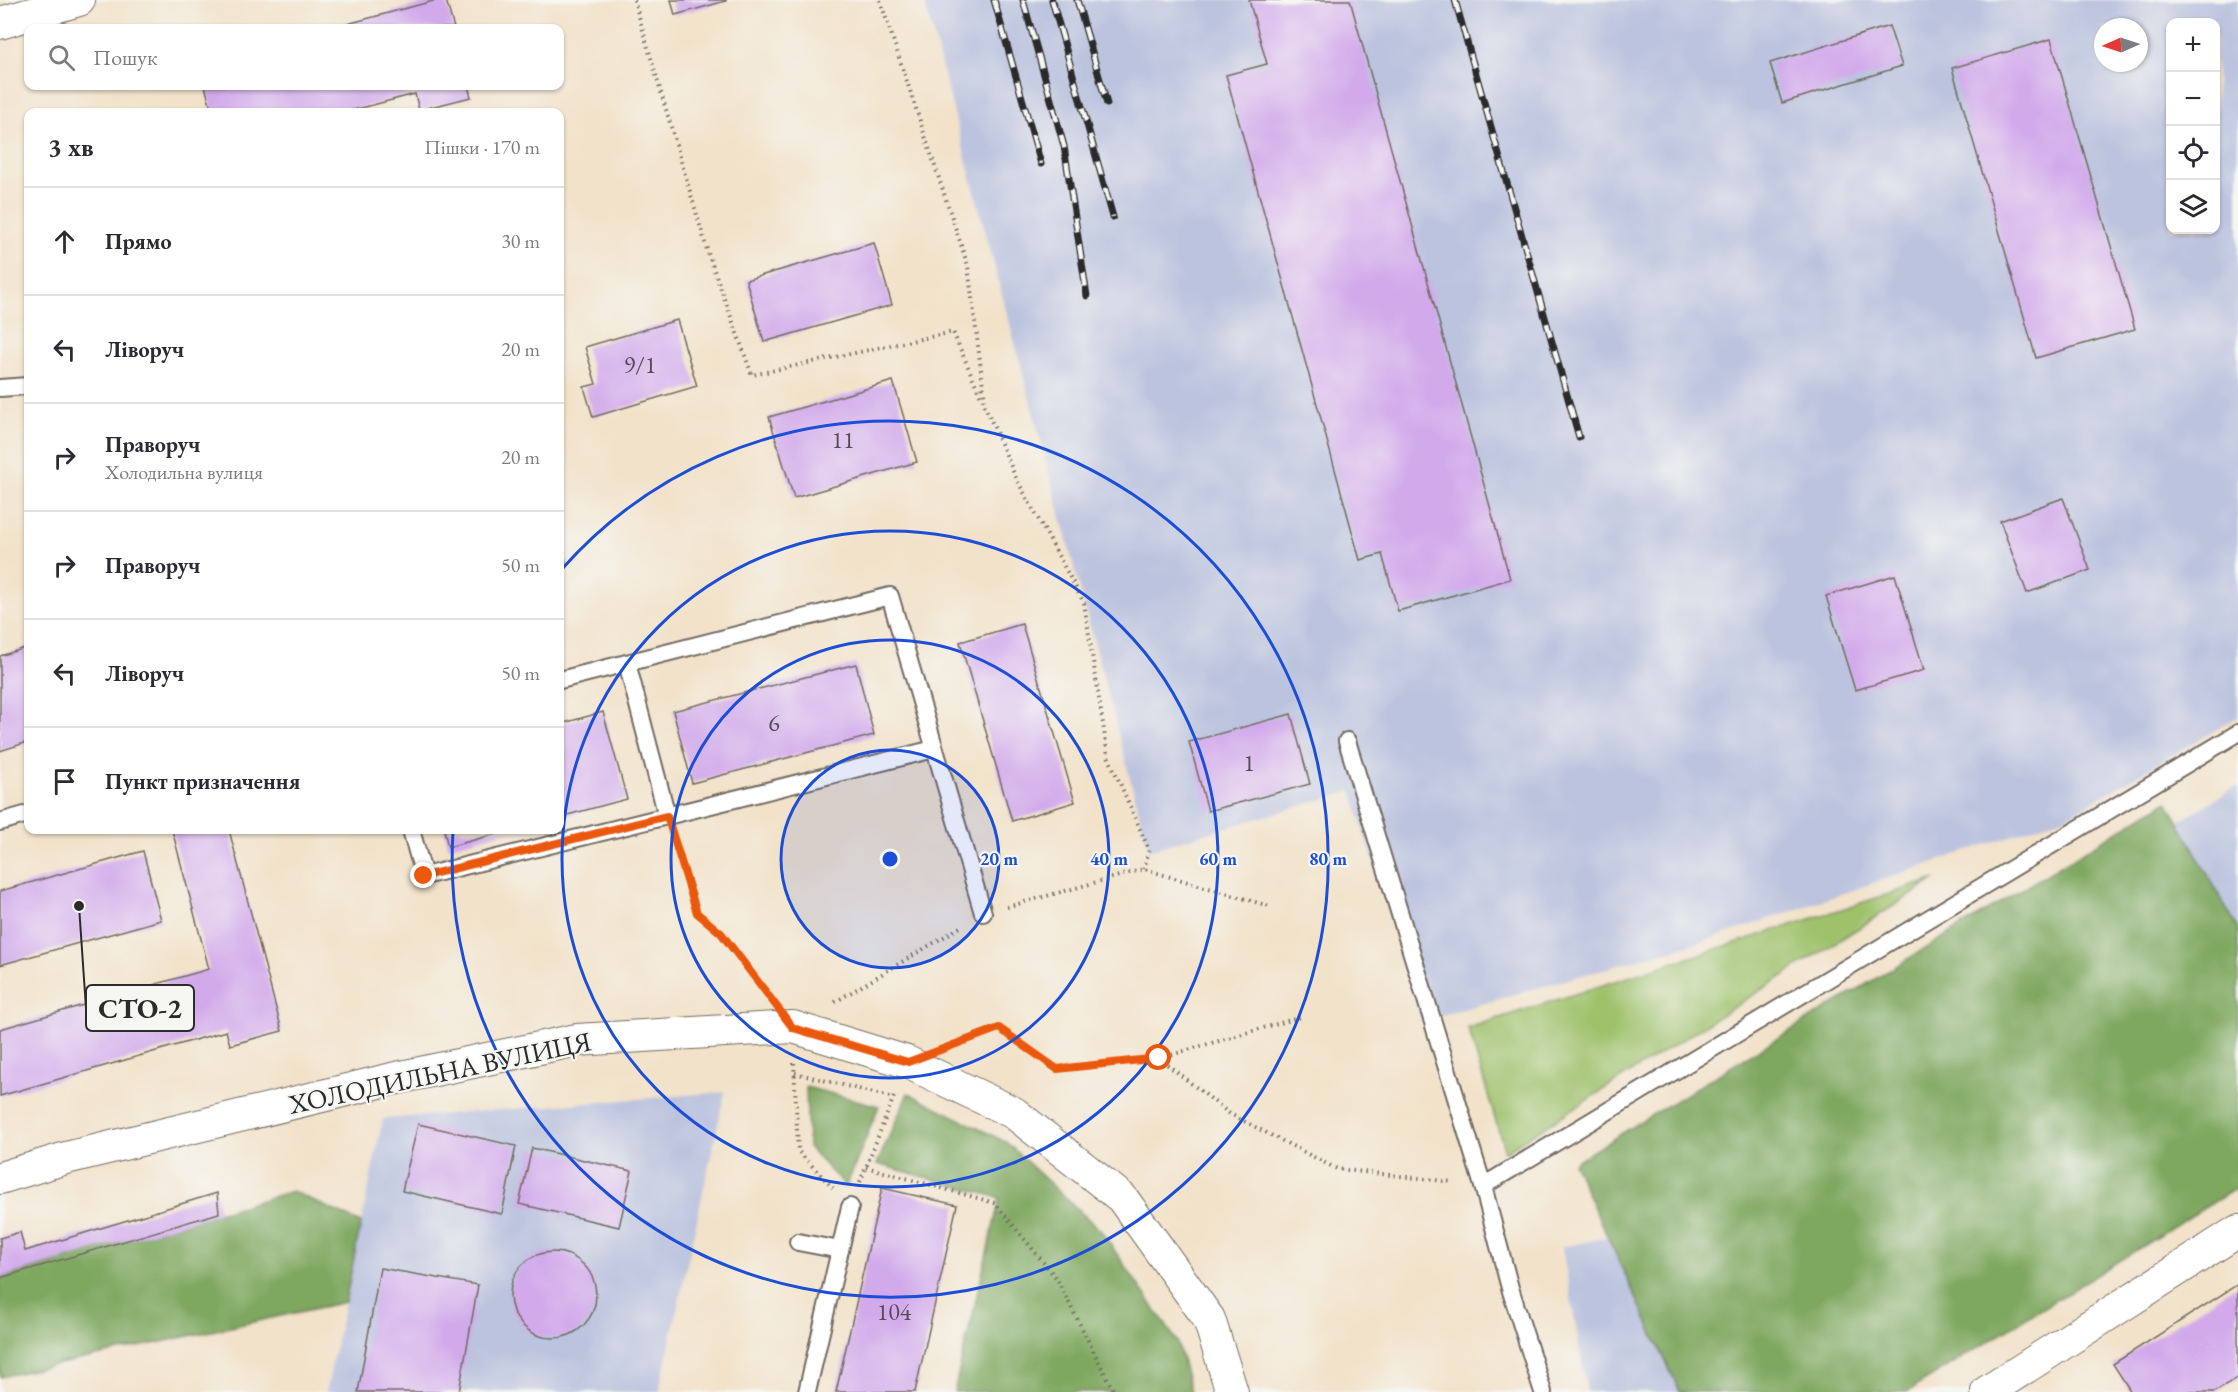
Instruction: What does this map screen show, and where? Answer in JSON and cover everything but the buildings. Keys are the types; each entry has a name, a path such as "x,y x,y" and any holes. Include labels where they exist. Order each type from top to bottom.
{"street":[{"path":"0,23 79,0"},
{"name":"ХОЛОДИЛЬНА ВУЛИЦЯ","path":"0,1178 66,1158 392,1079 577,1040 793,1028 908,1062 1021,1117 1122,1198 1209,1319 1232,1392"},
{"path":"1988,1392 2238,1231"}],"lane":[{"path":"0,388 24,386"},
{"path":"564,679 890,596 983,914"},
{"path":"627,663 667,816"},
{"path":"1483,1186 2238,733"},
{"path":"1347,741 1483,1186 1510,1288 1543,1392"},
{"path":"412,834 424,876 934,749"},
{"path":"0,822 24,815"},
{"path":"807,1392 850,1207"},
{"path":"798,1242 840,1250"}],"path":[{"path":"634,0 708,253 752,375 953,332 1016,478 1084,603 1108,756 1149,850 1144,869"},
{"path":"880,0 968,266 985,406"},
{"path":"667,816 697,913 721,933 793,1028 798,1151 850,1207 908,1062 999,1028 1057,1069 1159,1058 1301,1017"},
{"path":"793,1028 983,914 1144,869 1269,906"},
{"path":"1159,1058 1230,1114 1337,1169 1483,1186"},
{"path":"795,1073 894,1098"},
{"path":"866,1167 995,1203 1057,1279 1113,1392"}],"shaded area":[{"path":"924,0 2238,0 2238,717 2066,817 1710,939 1421,1021 1352,791 1149,850"},
{"path":"2238,786 2238,929 2178,821"},
{"path":"725,1092 659,1392 326,1392 383,1119"},
{"path":"1609,1237 1680,1392 1587,1392 1562,1247"}],"green space":[{"path":"2167,801 2238,929 2238,1187 1907,1392 1680,1392 1573,1163"},
{"path":"1936,879 1505,1152 1468,1028"},
{"path":"806,1087 879,1106 846,1187 808,1147"},
{"path":"908,1093 1006,1142 1101,1231 1177,1341 1191,1392 954,1392 1000,1198 877,1164"},
{"path":"292,1191 361,1223 345,1302 0,1377 0,1278"}],"railway":[{"path":"994,0 1041,164"},
{"path":"1023,0 1064,146 1087,296"},
{"path":"1052,0 1113,217"},
{"path":"1077,0 1107,104"},
{"path":"1455,0 1579,437"}],"place":[{"name":"СТО-2","path":"79,906"}],"route":[{"path":"424,876 667,816 697,913 721,933 793,1028 908,1062 999,1028 1057,1069 1159,1058"}]}
